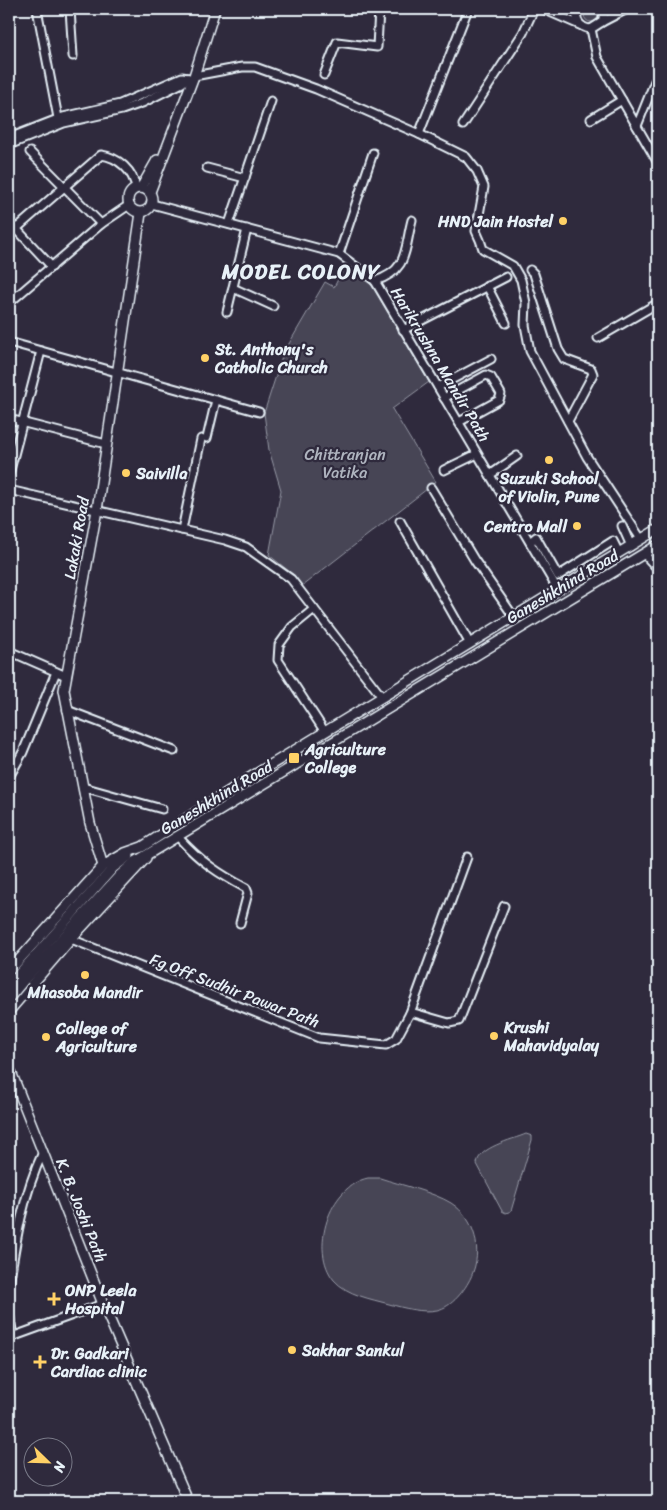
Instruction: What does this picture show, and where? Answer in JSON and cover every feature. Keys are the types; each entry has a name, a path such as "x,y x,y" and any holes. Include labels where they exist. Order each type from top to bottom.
{"main road":[{"path":"142,190 152,204 147,211 140,213 134,211 129,205 129,196 142,190 160,154 191,77 213,9"},
{"name":"Lakaki Road","path":"103,866 83,787 64,690 98,510 116,372 140,213"},
{"name":"Ganeshkhind Road","path":"9,1011 18,977 103,866 125,853 142,847 325,732 658,529"},
{"name":"Ganeshkhind Road","path":"18,977 71,939 150,854 658,545"},
{"path":"9,998 18,977 113,868 142,847"},
{"path":"9,985 119,876 150,854"},
{"name":"K. B. Joshi Path","path":"9,1067 103,1304 188,1501"}],"street":[{"path":"38,9 58,118"},
{"path":"70,9 73,56"},
{"path":"324,75 337,42 377,47 379,9"},
{"path":"419,134 468,9"},
{"path":"463,125 523,32 534,9"},
{"path":"543,9 591,29"},
{"path":"578,9 577,18 582,26"},
{"path":"602,22 603,9"},
{"path":"591,29 627,9"},
{"path":"591,29 597,57 658,163"},
{"path":"9,138 58,118 120,104 182,77 242,67 255,67 316,89 419,134 466,157 478,171 484,187 476,231 484,248 513,266 521,280 526,303 525,326 530,351 587,457 641,539"},
{"path":"9,145 64,123 135,105 191,77"},
{"path":"637,126 655,81"},
{"path":"590,119 622,100"},
{"path":"229,224 272,101"},
{"path":"30,152 101,224"},
{"path":"339,254 373,153"},
{"path":"9,235 101,155 112,157 119,162 142,190"},
{"path":"207,168 245,178"},
{"name":"Harikrushna Mandir Path","path":"152,204 339,254 375,281 558,590"},
{"path":"9,303 101,224 129,205"},
{"path":"375,281 390,276 401,265 412,220"},
{"path":"9,221 52,267"},
{"path":"227,312 247,229"},
{"path":"530,270 534,274 558,349 564,359 591,369 593,374 568,421"},
{"path":"403,330 506,277"},
{"path":"485,287 506,323"},
{"path":"233,288 273,306"},
{"path":"598,338 658,303"},
{"path":"9,342 259,412"},
{"path":"9,474 41,351"},
{"path":"438,387 490,359"},
{"path":"444,398 486,375 491,377 501,394 499,400 459,422"},
{"path":"182,530 204,439 216,400"},
{"path":"9,419 106,444"},
{"path":"444,470 477,454"},
{"path":"490,475 517,456"},
{"path":"431,488 475,562 514,617"},
{"path":"9,490 182,530 246,547 291,579 382,697"},
{"path":"400,521 470,644"},
{"path":"622,526 631,546"},
{"path":"530,542 536,537 558,576 613,541 619,553"},
{"path":"644,554 658,569"},
{"path":"314,609 292,627 279,645 278,660 325,732"},
{"path":"9,651 66,676"},
{"path":"9,777 23,752 56,672"},
{"path":"67,710 174,751"},
{"path":"83,787 162,808"},
{"path":"179,838 193,854 214,871 246,888 248,893 240,923"},
{"name":"Fg Off Sudhir Pawar Path","path":"71,939 320,1038 386,1045 396,1038 410,1013 468,857"},
{"path":"410,1013 414,1012 449,1024 459,1021 504,906"},
{"path":"9,1285 17,1232 28,1187 43,1152"},
{"path":"9,1313 11,1337 103,1304"}],"green space":[{"path":"591,8 596,10 598,15 596,20 591,22 586,20 584,15 586,10"},
{"path":"555,9 576,9 574,19 554,11"},
{"name":"Chittranjan Vatika","path":"346,264 371,284 429,382 392,409 436,482 302,586 295,576 269,555 281,490 269,450 264,413 283,354 325,282 334,287"},
{"path":"526,1134 532,1136 532,1140 511,1211 506,1213 502,1211 477,1164 483,1153 489,1149"},
{"path":"368,1178 380,1178 435,1195 451,1203 466,1218 475,1236 477,1246 475,1267 465,1287 453,1302 443,1308 431,1311 407,1308 360,1296 339,1285 334,1280 327,1267 323,1253 323,1237 327,1221 343,1193 354,1183"}],"place":[{"name":"HND Jain Hostel","path":"563,221"},
{"name":"St. Anthony's Catholic Church","path":"205,358"},
{"name":"Suzuki School of Violin, Pune","path":"549,460"},
{"name":"Saivilla","path":"126,473"},
{"name":"Centro Mall","path":"577,526"},
{"name":"Agriculture College","path":"294,758"},
{"name":"Mhasoba Mandir","path":"85,975"},
{"name":"Krushi Mahavidyalay","path":"494,1036"},
{"name":"College of Agriculture","path":"46,1037"},
{"name":"ONP Leela Hospital","path":"54,1299"},
{"name":"Sakhar Sankul","path":"292,1350"},
{"name":"Dr. Gadkari Cardiac clinic","path":"40,1362"}],"district":[{"name":"MODEL COLONY","path":"301,272"}]}
